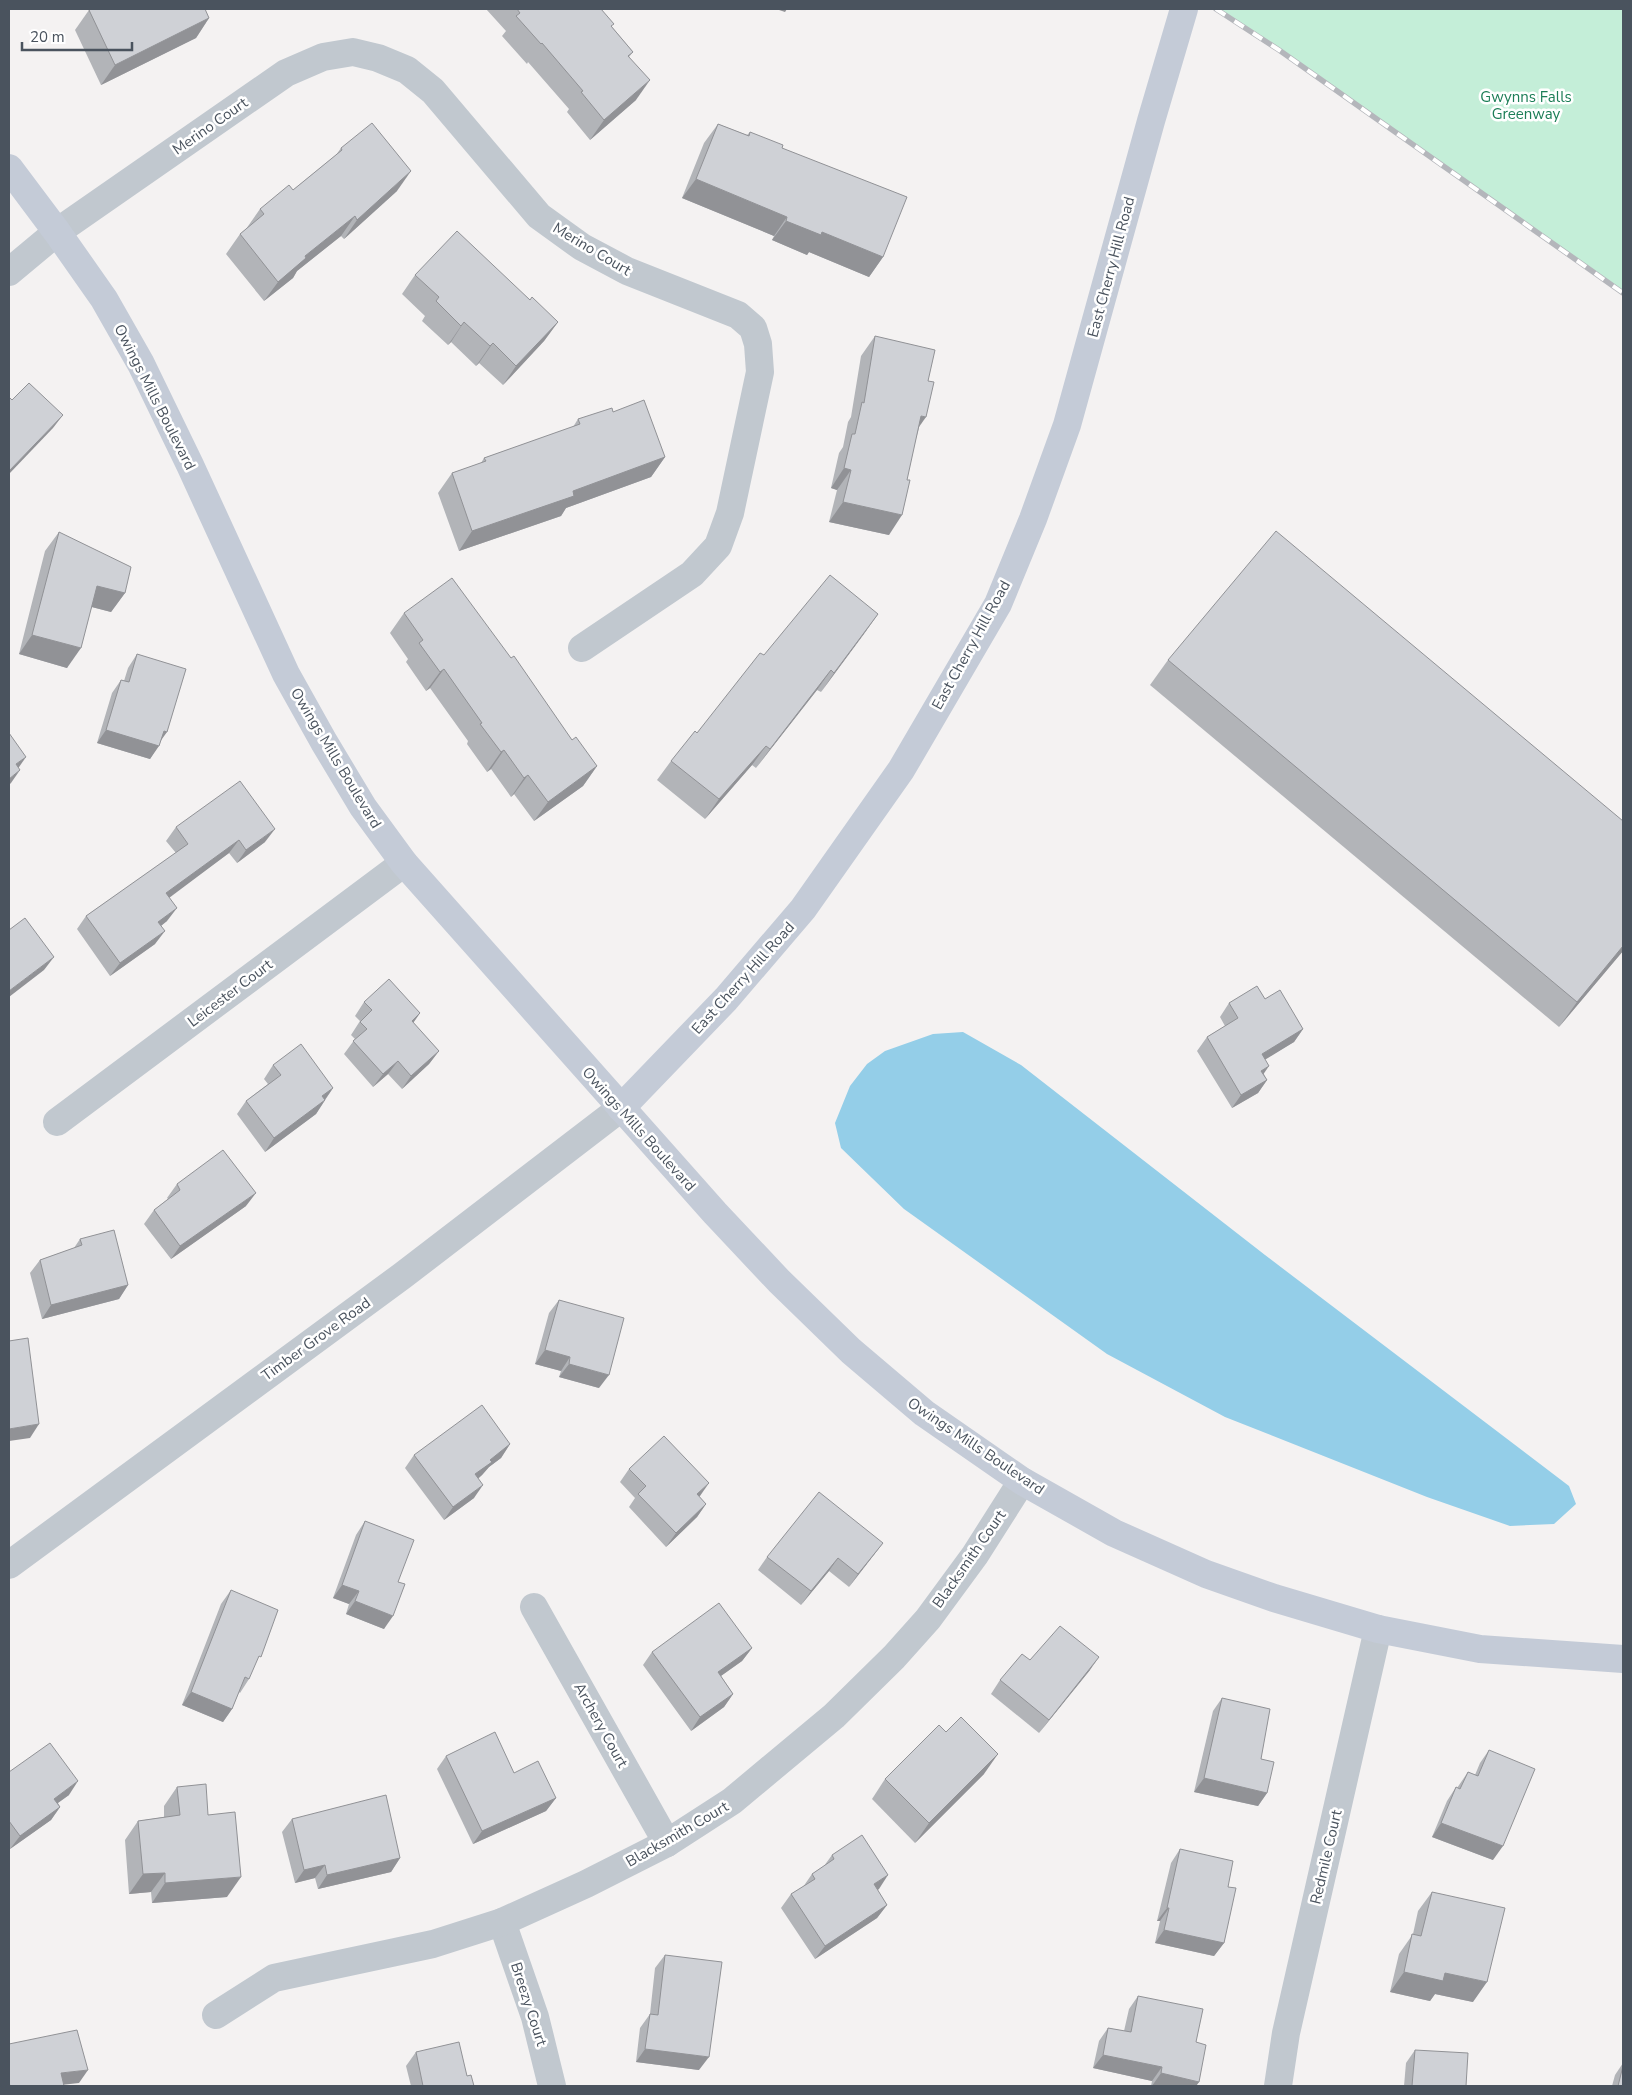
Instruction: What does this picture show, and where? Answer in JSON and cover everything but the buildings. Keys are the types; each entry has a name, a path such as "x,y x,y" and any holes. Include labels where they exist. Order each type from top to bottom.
{"main road":[{"name":"East Cherry Hill Road","path":"621,1108 726,999 803,910 901,770 998,604 1033,519 1067,425 1184,9"},
{"name":"Owings Mills Boulevard","path":"9,168 57,232 104,300 141,364 190,465 286,674 363,807 404,863 714,1214 851,1351 924,1414 1022,1481 1114,1533 1206,1574 1274,1598 1378,1629 1480,1649 1623,1659"}],"street":[{"name":"Merino Court","path":"9,272 57,232 286,73 323,57 353,52 378,58 407,70 433,91 539,216 582,247 627,272 738,315 753,328 758,344 760,372 730,513 718,546 692,574 582,648"},
{"name":"Leicester Court","path":"57,1122 404,863"},
{"name":"Timber Grove Road","path":"9,1565 402,1276 621,1108"},
{"name":"Blacksmith Court","path":"216,2015 274,1978 433,1944 502,1922 586,1884 667,1843 732,1801 783,1761 834,1716 894,1657 928,1619 975,1555 1022,1481"},
{"name":"Archery Court","path":"534,1607 667,1843"},
{"name":"Redmile Court","path":"1278,2086 1286,2033 1378,1629"},
{"name":"Breezy Court","path":"502,1922 535,2017 552,2086"}],"green space":[{"name":"Gwynns Falls Greenway","path":"1220,9 1623,9 1623,293 1278,49"}],"water":[{"path":"963,1032 1021,1065 1265,1255 1569,1486 1576,1504 1554,1524 1510,1526 1427,1497 1225,1417 1107,1354 904,1209 841,1148 835,1123 850,1086 867,1064 885,1051 933,1034"}],"railway":[{"path":"1216,9 1279,50 1623,293"}]}
